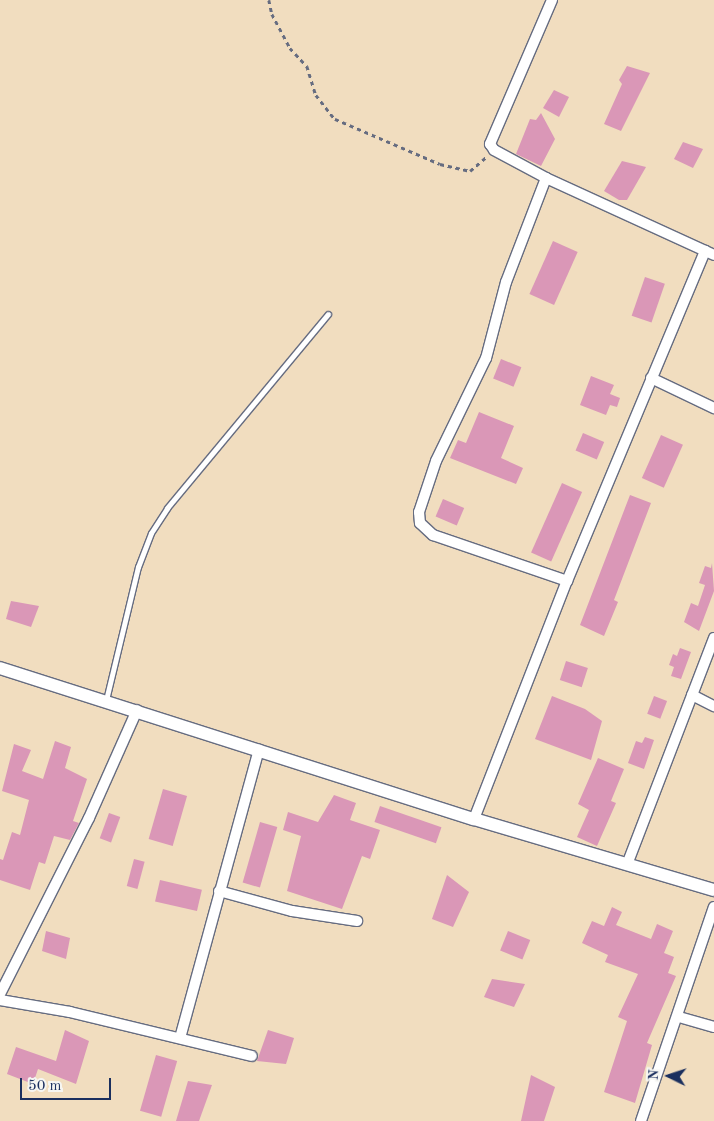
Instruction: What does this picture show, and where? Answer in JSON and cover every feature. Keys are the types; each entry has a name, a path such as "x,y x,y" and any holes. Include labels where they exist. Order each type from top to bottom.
{"street":[{"path":"474,819 567,581 651,378 709,253 546,178 494,150 491,137 552,0"},
{"path":"546,178 506,282 486,358 436,461 419,512 420,524 433,536 567,581"},
{"path":"651,378 714,408"},
{"path":"628,862 714,638"},
{"path":"0,668 106,700 474,819 628,862 714,890"},
{"path":"692,695 714,706"},
{"path":"0,994 89,818 137,710"},
{"path":"180,1038 259,750"},
{"path":"219,891 292,911 357,921"},
{"path":"641,1121 679,1017 714,907"},
{"path":"0,1000 180,1038 252,1056"},
{"path":"679,1017 714,1027"}],"lane":[{"path":"106,700 138,567 151,533 167,508 328,314"}],"path":[{"path":"269,0 272,14 290,48 307,66 316,95 334,119 440,164 470,171 494,150"}],"building":[{"path":"627,66 650,73 621,131 604,124 622,84 619,80"},
{"path":"554,90 569,97 559,117 543,108"},
{"path":"541,113 555,139 541,166 516,154 530,119 536,120"},
{"path":"683,142 703,149 693,168 674,159"},
{"path":"622,161 646,167 627,200 619,200 604,191"},
{"path":"553,241 578,252 554,305 529,294"},
{"path":"645,277 665,284 652,323 632,316"},
{"path":"501,359 521,367 514,387 493,378"},
{"path":"591,376 614,385 610,394 620,398 617,407 610,405 606,415 580,405"},
{"path":"479,412 514,426 501,458 523,468 516,484 450,458 458,440 466,443"},
{"path":"583,433 604,442 597,459 576,450"},
{"path":"661,435 683,445 664,488 642,478"},
{"path":"562,483 582,492 551,561 531,552"},
{"path":"630,495 651,503 614,600 618,602 604,636 580,625"},
{"path":"443,499 464,508 457,525 436,516"},
{"path":"712,563 714,591 699,631 684,622 691,603 698,606 705,585 699,583 705,566 711,568"},
{"path":"11,601 39,606 31,627 6,619"},
{"path":"680,648 691,652 681,679 671,676 674,667 669,665 673,654 677,656"},
{"path":"566,661 588,668 582,687 560,680"},
{"path":"552,696 585,709 602,721 591,760 535,739"},
{"path":"654,696 667,701 660,719 647,714"},
{"path":"645,737 654,740 644,769 628,763 636,741 642,743"},
{"path":"55,741 71,747 65,768 87,779 73,821 79,823 70,840 54,836 45,864 39,862 30,890 0,880 0,859 3,860 12,832 20,835 29,800 2,791 14,744 31,750 22,771 43,779"},
{"path":"598,758 624,769 611,801 616,803 597,846 577,837 589,810 578,804"},
{"path":"163,789 187,796 173,846 149,839"},
{"path":"334,795 356,803 350,820 380,830 370,859 362,856 342,909 287,891 301,836 283,830 288,812 318,822"},
{"path":"380,806 441,827 436,843 374,822"},
{"path":"109,813 120,817 111,842 100,838"},
{"path":"260,822 277,827 260,888 243,883"},
{"path":"134,859 145,862 137,889 127,886"},
{"path":"447,875 469,892 453,927 432,919"},
{"path":"160,880 202,890 197,911 155,901"},
{"path":"612,907 622,912 616,925 651,939 657,924 673,931 664,953 674,957 668,973 676,976 647,1043 652,1045 635,1103 604,1092 627,1021 618,1017 638,974 605,962 608,955 582,943 592,921 604,926"},
{"path":"46,931 70,938 66,959 42,951"},
{"path":"508,931 530,940 522,959 500,950"},
{"path":"492,979 525,984 514,1007 484,997"},
{"path":"65,1030 89,1041 76,1084 38,1069 33,1084 7,1074 16,1047 56,1061"},
{"path":"268,1030 294,1038 286,1064 257,1061"},
{"path":"156,1055 177,1061 161,1117 140,1111"},
{"path":"531,1075 555,1087 544,1121 521,1121"},
{"path":"188,1081 212,1085 199,1121 176,1121"}]}
